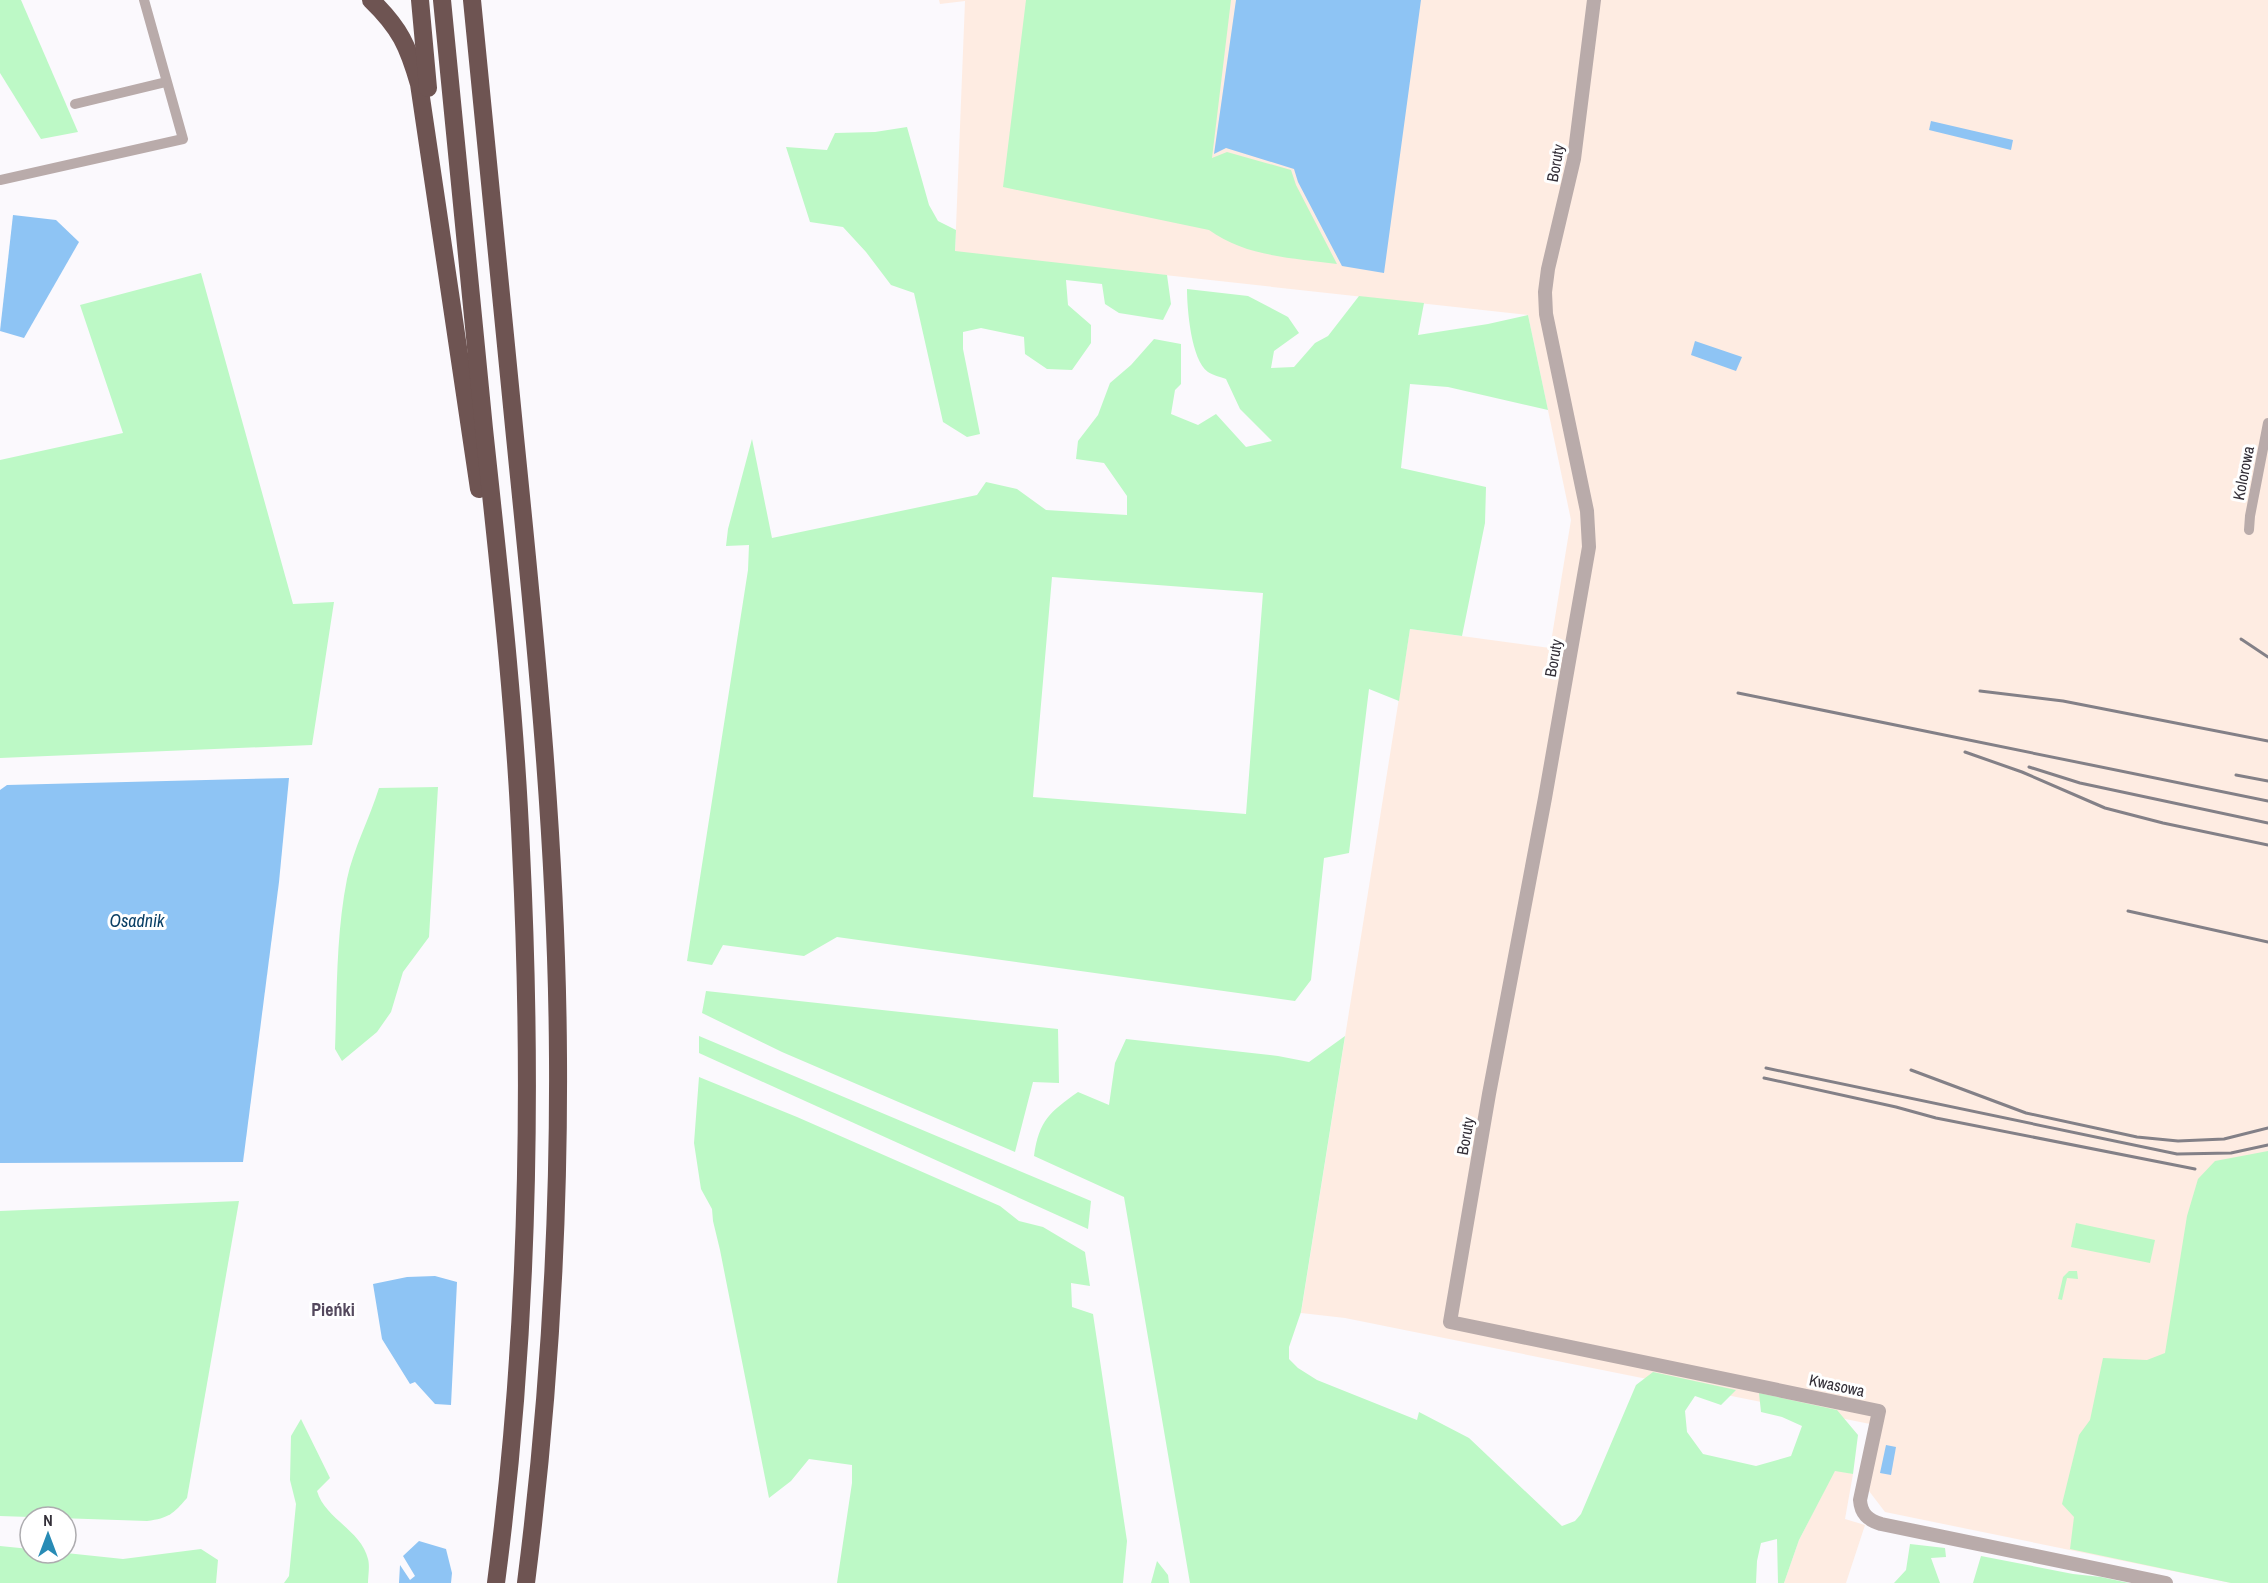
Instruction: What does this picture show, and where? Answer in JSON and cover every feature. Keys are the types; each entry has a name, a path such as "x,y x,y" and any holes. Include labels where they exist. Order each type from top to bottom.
{"highway":[{"path":"371,0 399,30 409,50 419,84 487,539 505,627"},
{"path":"420,0 444,253"},
{"path":"442,0 505,627 521,848 528,1074 520,1319 510,1453 496,1583"},
{"path":"472,0 536,635 546,763 556,1011 556,1179 549,1322 540,1455 526,1583"},
{"path":"484,0 486,140"}],"street":[{"path":"0,180 183,139 144,0"},
{"name":"Boruty","path":"1450,1322 1588,547 1587,511 1546,314 1545,292 1548,269 1574,159 1594,0"},
{"path":"75,104 166,82"},
{"name":"Kolorowa","path":"2249,530 2268,423"},
{"name":"Kwasowa","path":"1450,1322 1879,1411 1860,1500 1861,1510 1871,1520 1881,1524 2166,1583"}],"shaded area":[{"path":"939,0 2268,0 2268,1583 2231,1583 1885,1512 1869,1491 1880,1426 1345,1318 1301,1313 1410,629 1550,648 1571,520 1528,315 955,252 965,1 940,4"},
{"path":"1835,1470 1853,1474 1845,1519 1865,1525 1846,1583 1784,1583 1799,1540"}],"green space":[{"path":"0,0 21,0 78,132 41,139 0,73"},
{"path":"1026,0 1231,0 1212,158 1227,152 1291,170 1296,185 1337,264 1271,255 1239,246 1209,230 1003,187"},
{"path":"907,127 929,205 938,221 956,230 955,251 1167,275 1171,304 1163,320 1119,313 1105,304 1102,284 1066,280 1068,305 1091,325 1091,343 1072,370 1047,369 1025,354 1024,337 981,328 963,332 963,349 980,434 967,437 943,422 914,293 891,285 843,227 810,222 786,147 827,150 835,133 875,132"},
{"path":"201,273 293,604 334,602 312,745 0,758 0,460 123,433 80,305"},
{"path":"1187,289 1248,296 1288,317 1299,333 1274,351 1271,368 1294,367 1315,343 1328,336 1359,296 1424,303 1418,335 1528,315 1548,410 1448,387 1410,384 1401,468 1486,487 1485,523 1462,636 1410,629 1399,701 1369,689 1349,853 1324,858 1311,980 1295,1001 837,937 804,956 723,945 712,965 687,961 748,570 749,545 726,546 728,529 752,439 772,538 977,495 986,482 1017,489 1046,510 1127,515 1127,496 1104,463 1076,459 1078,441 1098,415 1110,383 1131,365 1154,339 1181,344 1181,384 1175,390 1171,414 1198,425 1216,414 1246,447 1272,441 1240,409 1226,379 1210,373 1202,366 1191,333","holes":["1052,577 1263,593 1246,814 1033,797"]},
{"path":"438,787 429,937 403,972 391,1012 377,1032 342,1061 335,1049 338,964 343,900 353,857 379,788"},
{"path":"706,991 1058,1029 1059,1083 1033,1082 1015,1152 782,1052 702,1013"},
{"path":"699,1036 1091,1201 1088,1229 699,1053"},
{"path":"1345,1036 1301,1312 1289,1347 1289,1359 1298,1368 1317,1380 1417,1420 1419,1412 1469,1438 1562,1526 1575,1521 1581,1514 1636,1385 1653,1372 1736,1390 1721,1405 1695,1396 1685,1411 1687,1432 1703,1454 1756,1466 1791,1456 1802,1426 1782,1417 1761,1412 1759,1393 1837,1410 1858,1435 1853,1474 1835,1471 1799,1540 1784,1583 1778,1583 1777,1539 1761,1543 1756,1583 1190,1583 1124,1197 1034,1156 1036,1144 1047,1118 1078,1092 1109,1105 1115,1063 1126,1039 1278,1056 1309,1062"},
{"path":"699,1077 797,1117 1000,1206 1019,1221 1043,1227 1085,1252 1090,1286 1071,1283 1072,1307 1093,1314 1127,1541 1123,1583 837,1583 852,1483 852,1465 809,1459 791,1481 769,1498 712,1209 701,1189 694,1143"},
{"path":"2268,1151 2268,1583 2231,1583 2070,1549 2074,1517 2062,1504 2079,1435 2090,1420 2103,1358 2147,1360 2165,1353 2187,1216 2198,1179 2215,1161"},
{"path":"239,1201 187,1498 170,1514 147,1521 78,1519 78,1505 18,1505 18,1517 0,1516 0,1211"},
{"path":"2076,1223 2155,1240 2150,1263 2071,1247"},
{"path":"2069,1271 2077,1271 2078,1279 2067,1278 2062,1300 2058,1299 2063,1277"},
{"path":"301,1419 330,1478 317,1491 321,1501 364,1549 369,1562 368,1583 284,1583 289,1576 296,1504 290,1480 291,1436"},
{"path":"1910,1544 1945,1548 1946,1557 1931,1558 1940,1583 1894,1583 1906,1570"},
{"path":"0,1546 18,1548 18,1565 78,1565 78,1554 123,1559 201,1549 218,1560 216,1583 0,1583"},
{"path":"1981,1556 2073,1574 2129,1583 1973,1583"},
{"path":"1157,1561 1168,1575 1169,1583 1151,1583"}],"water":[{"path":"1236,0 1421,0 1384,273 1342,266 1298,182 1294,169 1226,148 1214,154"},
{"path":"1931,121 2013,140 2011,150 1929,130"},
{"path":"13,215 56,220 79,242 24,338 0,331"},
{"path":"1695,341 1742,357 1736,371 1691,355"},
{"name":"Osadnik","path":"289,778 279,882 243,1162 0,1163 0,790 7,785"},
{"path":"435,1276 457,1282 451,1405 435,1404 415,1382 410,1384 382,1339 373,1284 407,1277"},
{"path":"1886,1445 1896,1447 1891,1475 1880,1473"},
{"path":"419,1541 446,1549 452,1573 451,1583 399,1583 400,1565 410,1580 415,1576 403,1556"}],"railway":[{"path":"2241,639 2268,657"},
{"path":"1980,691 2063,701 2268,741"},
{"path":"1738,693 2268,801"},
{"path":"1965,752 2022,772 2105,808 2268,845"},
{"path":"2029,767 2080,783 2268,823"},
{"path":"2236,775 2268,781"},
{"path":"2128,911 2268,942"},
{"path":"1766,1068 2177,1154 2231,1153 2268,1145"},
{"path":"1911,1070 2026,1113 2137,1137 2178,1141 2224,1139 2268,1128"},
{"path":"1764,1078 1936,1118 2195,1169"}],"district":[{"name":"Pieńki","path":"333,1310"}]}
